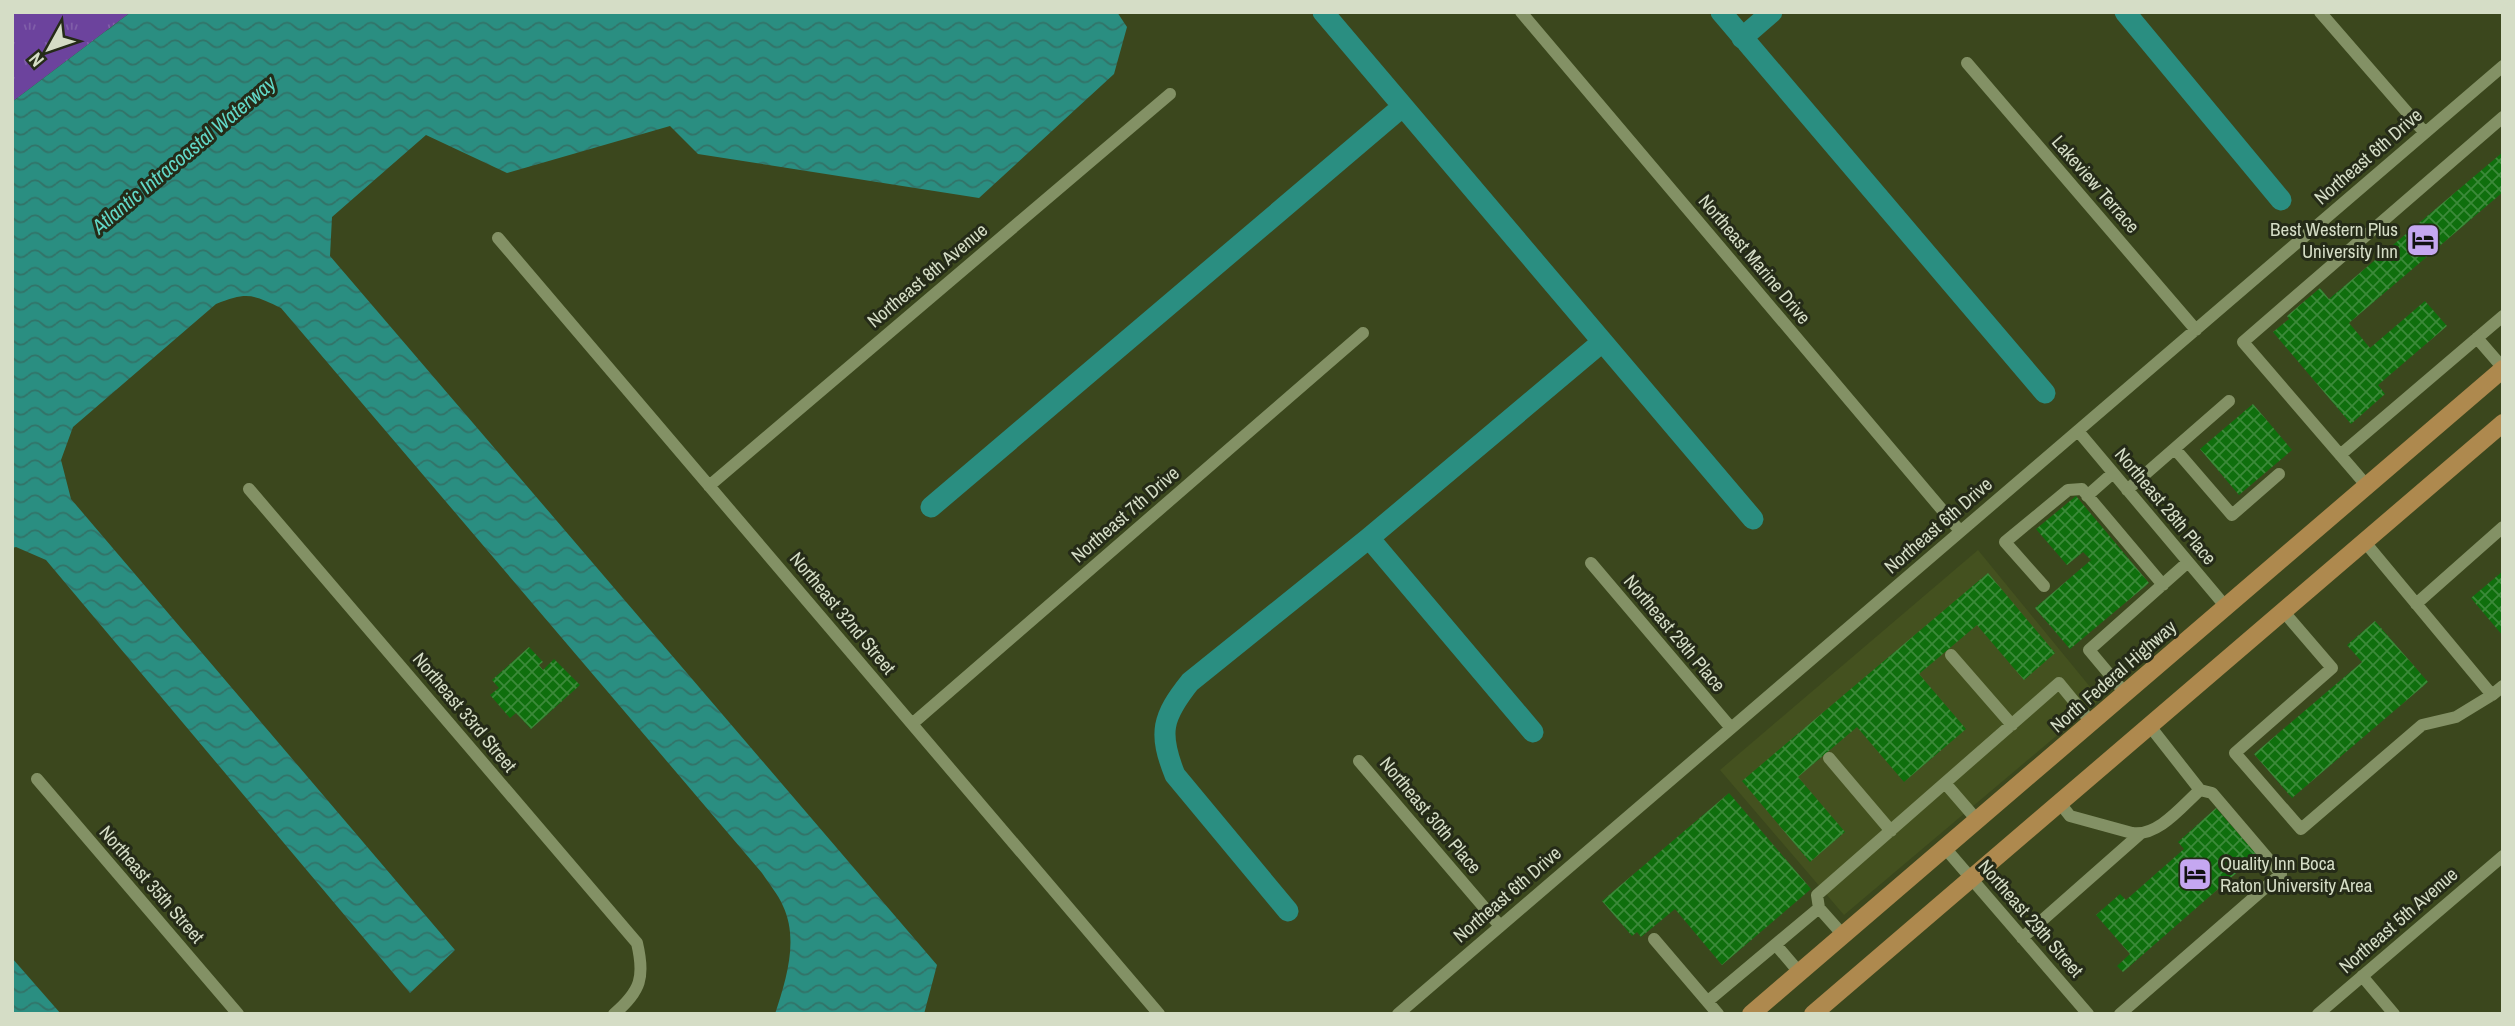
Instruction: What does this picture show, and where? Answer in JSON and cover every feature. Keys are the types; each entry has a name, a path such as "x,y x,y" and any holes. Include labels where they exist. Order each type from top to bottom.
{"main road":[{"name":"North Federal Highway","path":"1751,1014 2503,369"},
{"path":"1813,1014 2503,423"}],"street":[{"name":"Northeast Marine Drive","path":"1521,12 1960,531"},
{"path":"2320,12 2425,133"},
{"name":"Lakeview Terrace","path":"1967,64 2196,330"},
{"name":"Northeast 6th Drive","path":"1398,1014 2503,66"},
{"name":"Northeast 8th Avenue","path":"709,486 1170,94"},
{"path":"2367,486 2243,342 2503,117"},
{"name":"Northeast 32nd Street","path":"498,238 1156,1013"},
{"path":"2340,455 2503,316"},
{"name":"Northeast 7th Drive","path":"912,724 1363,333"},
{"path":"2477,338 2503,369"},
{"path":"2127,490 2229,401"},
{"name":"Northeast 28th Place","path":"2078,430 2226,607"},
{"path":"2175,449 2232,514 2279,474"},
{"path":"2087,496 2113,473"},
{"name":"Northeast 33rd Street","path":"249,489 637,943 642,965 638,986 625,1005 614,1014"},
{"path":"2044,586 2006,542 2068,490 2082,489 2163,585"},
{"path":"2416,604 2503,527"},
{"path":"2364,541 2492,695"},
{"path":"2125,693 2089,650 2188,562"},
{"name":"Northeast 29th Place","path":"1591,563 1731,727"},
{"path":"2283,611 2332,668 2235,753 2301,829 2422,725 2456,717 2503,686"},
{"path":"1951,655 2012,725"},
{"path":"1843,935 1819,908 1817,895 2059,683 2091,722"},
{"path":"2120,1014 2281,874 2213,793 2200,790 2149,725"},
{"path":"1829,758 1891,831"},
{"name":"Northeast 30th Place","path":"1359,761 1500,926"},
{"name":"Northeast 35th Street","path":"37,779 238,1014"},
{"path":"1945,783 1977,820"},
{"path":"2022,938 2140,834 2159,826 2200,790"},
{"path":"2059,802 2070,816 2140,834"},
{"name":"Northeast 29th Street","path":"1945,848 2088,1014"},
{"name":"Northeast 5th Avenue","path":"2318,1014 2503,856"},
{"path":"1708,1001 1819,908"},
{"path":"1654,939 1718,1014"},
{"path":"1776,945 1799,972"},
{"path":"2362,976 2394,1014"}],"shaded area":[{"path":"1978,550 2100,699 1844,915 1720,770"}],"green space":[{"path":"12,12 131,12 12,102"}],"water":[{"name":"Atlantic Intracoastal Waterway","path":"131,12 1117,12 1127,27 1114,74 979,198 698,154 670,126 507,173 426,135 332,217 330,256 937,965 924,1014 775,1014 787,974 790,932 781,902 762,873 281,308 249,296 216,304 73,427 61,460 71,499 455,950 410,993 46,560 16,547 12,548 12,102"},
{"path":"12,958 61,1014 12,1014"}],"building":[{"name":"Best Western Plus University Inn","path":"2503,152 2503,192 2349,323 2370,348 2425,301 2447,326 2378,385 2385,394 2351,424 2273,332 2289,319 2287,316 2320,288 2329,299"},
{"path":"2253,404 2292,450 2239,495 2200,449"},
{"path":"2076,496 2149,583 2070,649 2035,608 2091,560 2083,552 2067,565 2036,529"},
{"path":"2503,571 2503,636 2471,598"},
{"path":"1988,573 2055,653 2024,680 1977,625 1919,674 1966,729 1904,782 1857,727 1798,777 1845,832 1810,862 1742,781"},
{"path":"2375,621 2428,682 2292,798 2254,754 2362,662 2347,645"},
{"path":"529,647 543,662 539,665 543,670 554,659 580,685 531,729 516,713 510,718 490,695 499,688 492,680"},
{"path":"1729,793 1811,889 1722,965 1675,909 1641,937 1637,932 1632,936 1602,901"},
{"name":"Quality Inn Boca Raton University Area","path":"2216,808 2257,855 2123,972 2117,966 2130,954 2096,915 2120,894 2126,900 2184,849 2178,842"}],"waterway":[{"path":"1323,12 1753,519"},
{"path":"1721,12 2045,393"},
{"path":"1742,38 1772,12"},
{"path":"2125,12 2281,200"},
{"path":"931,507 1402,107"},
{"path":"1288,911 1175,775 1165,736 1173,705 1190,682 1369,538 1602,342"},
{"path":"1369,538 1533,732"}],"place":[{"name":"Best Western Plus University Inn","path":"2423,240"},
{"name":"Quality Inn Boca Raton University Area","path":"2195,874"}]}
